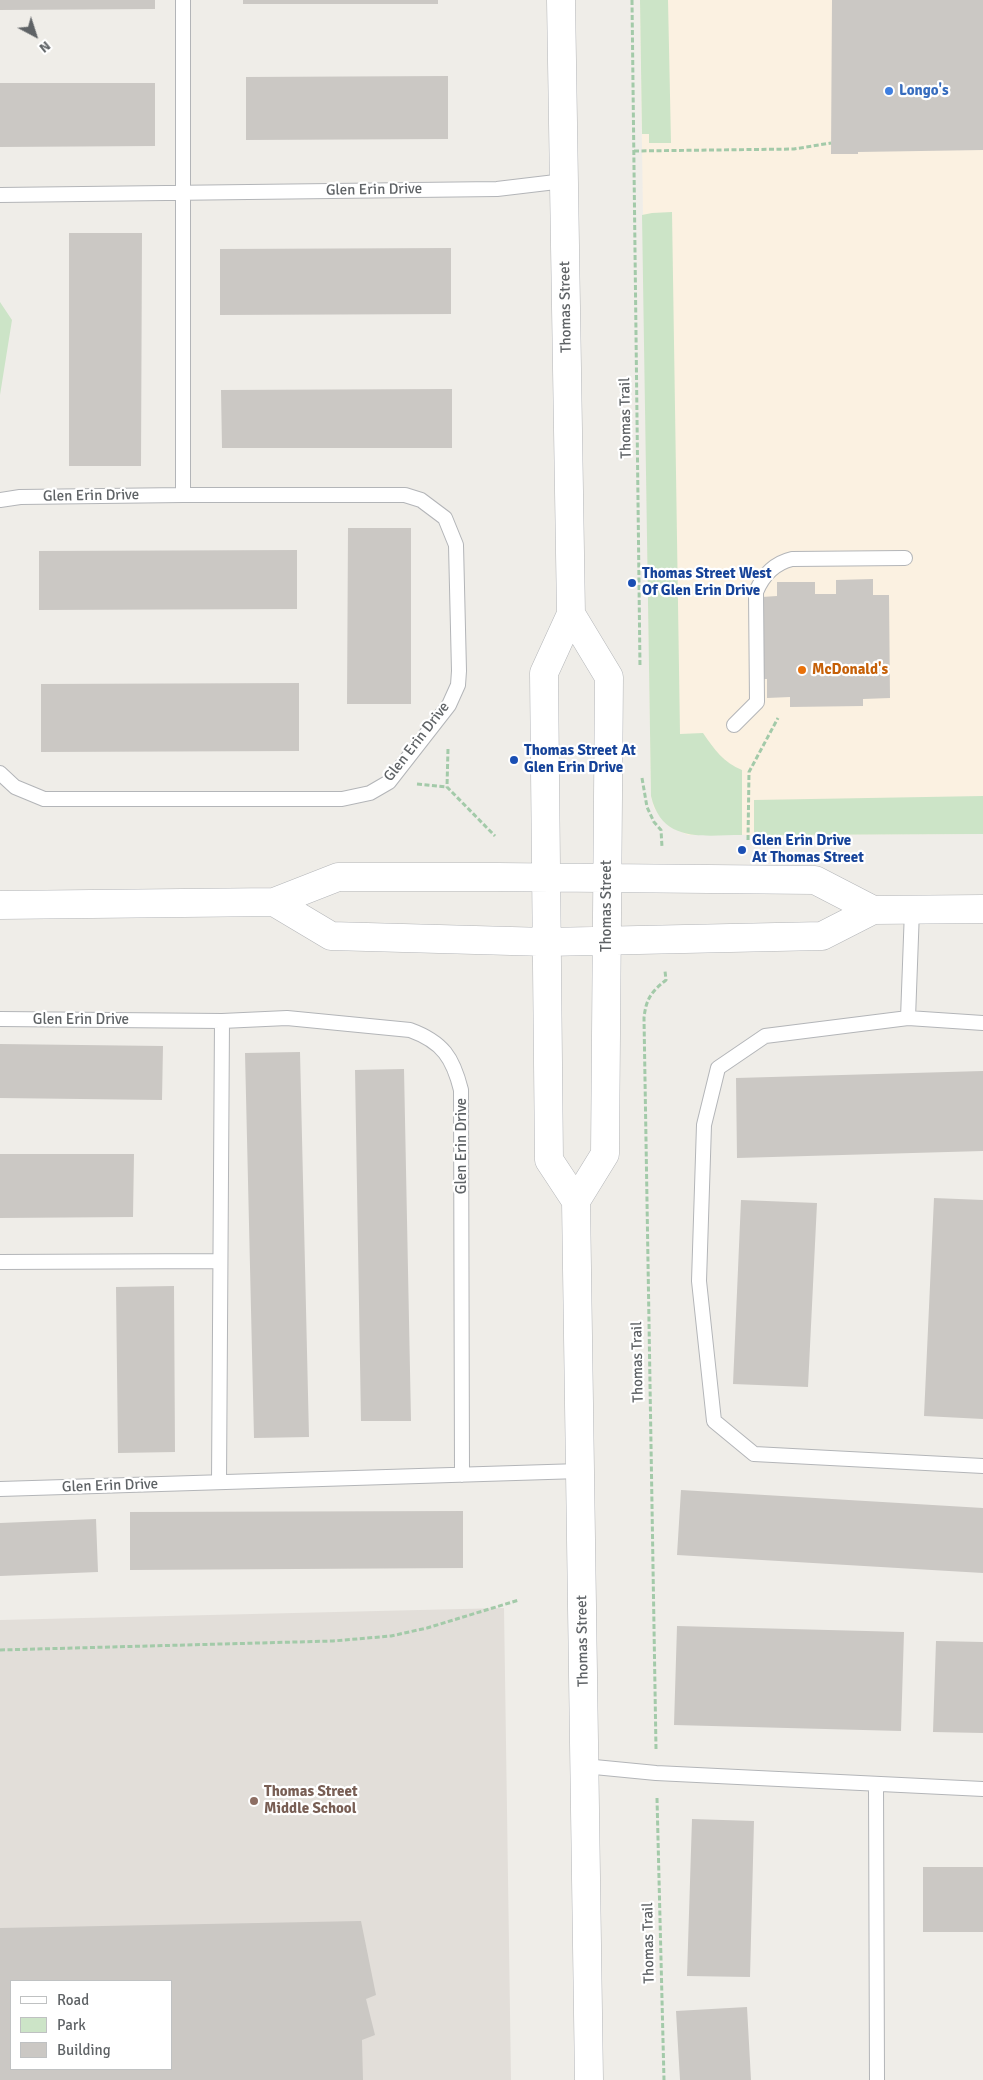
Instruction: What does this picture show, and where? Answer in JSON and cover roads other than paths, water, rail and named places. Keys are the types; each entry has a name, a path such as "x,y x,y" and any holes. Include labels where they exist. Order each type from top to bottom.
{"street":[{"name":"Thomas Street","path":"561,0 571,614 544,673 549,1160 576,1201 589,2080"},
{"name":"Thomas Street","path":"571,614 609,677 605,1154 576,1201"},
{"path":"0,905 274,902 338,876 815,880 873,910"},
{"path":"274,902 330,936 547,942 822,936 873,910 983,909"}],"lane":[{"path":"182,494 183,0"},
{"name":"Glen Erin Drive","path":"0,196 497,189 564,182"},
{"name":"Glen Erin Drive","path":"0,500 20,497 182,494 405,495 421,500 445,518 456,545 459,671 458,685 449,705 389,782 370,793 342,799 44,799 15,788 0,773"},
{"path":"734,725 757,702 756,592 761,581 776,565 792,559 906,558"},
{"path":"908,1018 912,910"},
{"name":"Glen Erin Drive","path":"0,1019 222,1021 287,1018 410,1030 426,1035 442,1048 455,1066 462,1090 462,1475"},
{"path":"983,1023 908,1018 765,1036 718,1068 704,1125 700,1281 714,1421 754,1454 983,1466"},
{"path":"219,1482 222,1021"},
{"path":"0,1262 220,1261"},
{"name":"Glen Erin Drive","path":"0,1489 580,1471"},
{"path":"584,1766 656,1773 983,1788"},
{"path":"876,1784 877,2080"}],"place":[{"name":"Longo's","path":"889,91"},
{"name":"Thomas Street West Of Glen Erin Drive","path":"632,583"},
{"name":"McDonald's","path":"802,670"},
{"name":"Thomas Street At Glen Erin Drive","path":"514,760"},
{"name":"Glen Erin Drive At Thomas Street","path":"742,850"},
{"name":"Thomas Street Middle School","path":"254,1801"}]}
